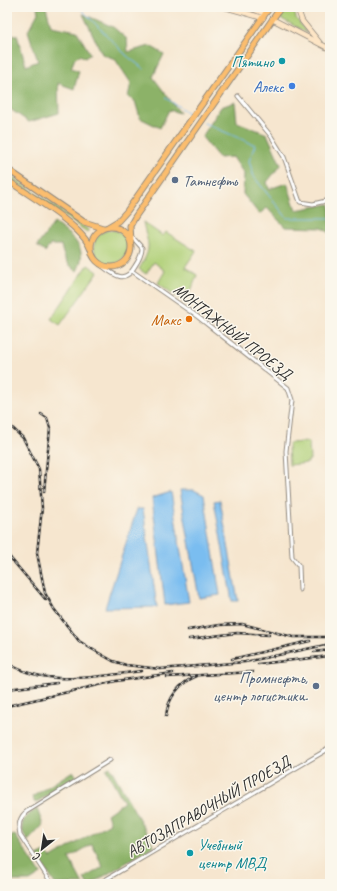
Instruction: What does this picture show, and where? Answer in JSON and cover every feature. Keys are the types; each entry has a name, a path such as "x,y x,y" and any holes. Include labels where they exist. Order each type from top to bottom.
{"main road":[{"path":"225,7 272,19 330,49"},
{"path":"248,7 264,16"},
{"path":"91,251 92,240 98,231 106,228 122,217 270,7"},
{"path":"7,180 81,232 88,243 94,259 102,266 112,268 123,264 130,255 130,226 135,217 280,7"},
{"path":"297,7 302,21 322,45"},
{"path":"7,169 84,222 106,228 118,228 129,236"}],"street":[{"path":"238,96 271,136 284,157 300,202 313,204 330,200"},
{"path":"102,266 121,277 132,271 140,258 142,248 129,236"},
{"name":"МОНТАЖНЫЙ ПРОЕЗД","path":"132,271 198,317 288,388 292,400 286,451 292,558 299,566 300,590"},
{"name":"АВТОЗАПРАВОЧНЫЙ ПРОЕЗД","path":"98,884 330,748"},
{"path":"52,884 20,835 19,827 21,818 26,812 110,760"}],"green space":[{"path":"37,7 46,7 51,26 77,31 90,54 85,58 80,55 75,58 71,68 79,71 74,89 58,83 59,113 29,122 7,107 7,34 17,35 26,66 38,61 28,31 38,13"},
{"path":"286,7 293,7 296,18 307,33 280,18"},
{"path":"83,14 113,27 127,39 128,52 150,46 164,54 153,77 180,113 169,110 160,128 140,118 135,101 128,97 131,83 115,59 102,54"},
{"path":"235,102 237,122 267,134 281,165 267,182 269,189 287,183 296,210 330,204 330,233 322,228 285,227 267,208 259,214 243,194 244,174 233,157 219,158 202,137 221,107"},
{"path":"7,173 89,230 87,232 7,176"},
{"path":"143,222 163,236 166,232 196,251 185,267 197,275 191,291 183,301 158,283 165,271 154,262 146,274 139,269 148,250 148,242"},
{"path":"54,223 77,243 80,249 80,263 77,271 66,260 61,245 50,245 45,252 37,246"},
{"path":"114,230 123,235 127,240 127,254 123,259 118,263 108,264 104,263 95,254 94,244 95,240 104,231"},
{"path":"88,265 98,272 60,325 51,319"},
{"path":"309,442 310,460 308,460 308,463 289,465 288,446 290,443"},
{"path":"110,767 154,846 91,884 87,884 84,878 103,867 92,844 69,858 83,884 55,884 37,856 45,852 51,858 110,823 107,814 124,802 106,769"},
{"path":"73,771 77,777 35,803 32,797"},
{"path":"37,809 43,825 28,841 23,831 23,823 28,816"},
{"path":"15,835 41,874 30,881 7,881 7,854 9,853 11,836"}],"water":[{"path":"180,490 194,490 204,495 220,595 199,598"},
{"path":"171,492 189,602 165,605 152,498"},
{"path":"220,500 238,601 232,601 214,501"},
{"path":"137,509 143,509 157,607 105,608"}],"waterway":[{"path":"79,7 127,56 144,69"},
{"path":"166,98 191,115"},
{"path":"204,123 255,145 249,161 254,177 287,218 330,218"}],"railway":[{"path":"41,414 47,418 50,428 44,492"},
{"path":"7,423 23,438 39,469 42,508 37,553 45,593 54,609 79,641 113,661 126,665 160,669 245,662 330,644"},
{"path":"7,554 46,600"},
{"path":"188,630 220,625 242,624 293,637 330,637"},
{"path":"189,639 237,633 269,635"},
{"path":"232,659 310,641"},
{"path":"314,652 330,650"},
{"path":"258,664 330,656"},
{"path":"7,663 23,671 39,676 56,678 90,677 142,671"},
{"path":"167,677 253,672"},
{"path":"7,706 116,681 173,673"},
{"path":"166,716 172,697 180,687 197,676"},
{"path":"7,689 57,683"}],"place":[{"name":"Пятино","path":"282,61"},
{"name":"Алекс","path":"292,86"},
{"name":"Татнефть","path":"175,180"},
{"name":"Макс","path":"189,319"},
{"name":"Промнефть, центр логистики.","path":"316,686"},
{"name":"Учебный центр МВД","path":"190,853"}]}
